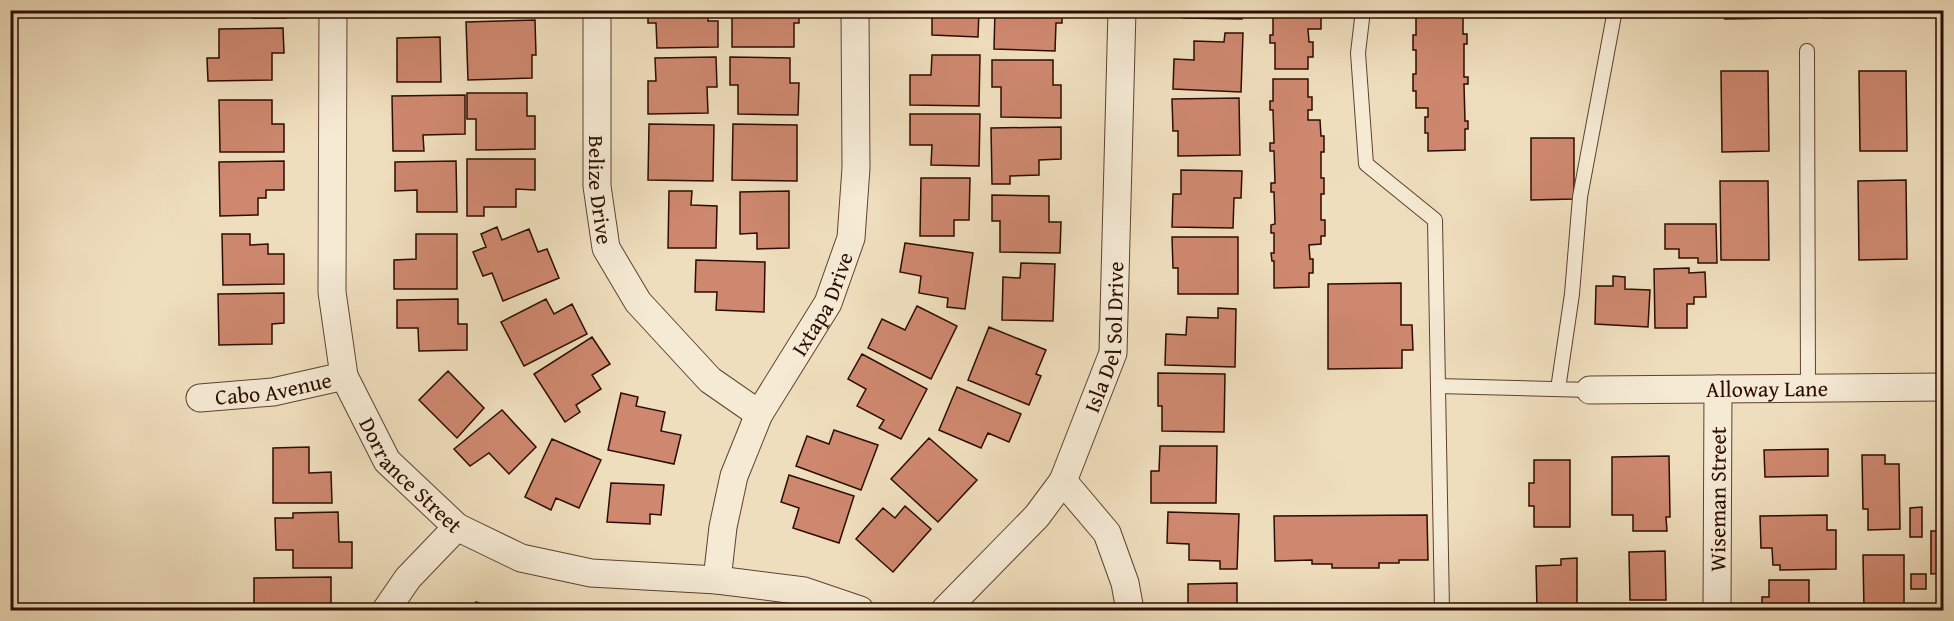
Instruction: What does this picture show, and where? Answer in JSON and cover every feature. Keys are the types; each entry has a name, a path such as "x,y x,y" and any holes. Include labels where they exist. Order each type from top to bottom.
{"street":[{"name":"Dorrance Street","path":"333,10 332,292 344,376 387,461 457,527 520,558 591,573 717,580 804,591 860,610"},
{"name":"Belize Drive","path":"597,10 597,186 606,248 638,302 710,380 759,414"},
{"name":"Ixtapa Drive","path":"717,580 723,527 734,476 759,414 828,303 851,238 856,168 855,10"},
{"name":"Isla Del Sol Drive","path":"945,610 1037,516 1063,481 1113,353 1122,10"},
{"name":"Cabo Avenue","path":"200,398 273,392 344,376"},
{"name":"Alloway Lane","path":"1590,390 1944,387"},
{"name":"Wiseman Street","path":"1717,610 1718,389"},
{"path":"1063,481 1107,533 1125,583 1130,610"},
{"path":"386,610 408,578 457,527"}],"lane":[{"path":"1363,10 1358,53 1366,164 1435,220 1442,610"},
{"path":"1558,389 1572,294 1580,197 1615,10"},
{"path":"1807,51 1808,388"},
{"path":"1438,386 1590,390"}],"building":[{"path":"252,10 286,10 286,18 252,18"},
{"path":"475,10 535,10 535,13 475,12"},
{"path":"648,10 708,10 708,21 718,21 718,47 657,48 656,23 648,23"},
{"path":"732,10 799,10 799,23 794,23 794,47 732,47"},
{"path":"910,10 979,10 978,37 932,35 932,17 910,17"},
{"path":"995,10 1062,10 1062,23 1056,23 1055,51 994,49"},
{"path":"1183,10 1242,10 1242,19 1183,18"},
{"path":"1270,10 1324,10 1324,17 1321,17 1321,29 1308,29 1309,42 1313,42 1313,57 1308,57 1308,69 1275,69 1275,43 1270,43 1270,35 1273,35 1273,16 1270,16"},
{"path":"1416,10 1463,10 1463,34 1467,34 1467,44 1464,44 1464,77 1468,77 1468,84 1464,84 1465,121 1468,121 1468,129 1465,129 1465,150 1428,151 1425,117 1428,117 1428,108 1416,108 1416,91 1413,91 1413,74 1416,74 1416,50 1413,50 1413,35 1416,35"},
{"path":"1725,10 1807,10 1807,18 1725,19"},
{"path":"1823,10 1905,10 1905,17 1823,18"},
{"path":"535,20 536,55 532,55 532,78 468,80 466,22"},
{"path":"283,28 284,53 272,53 272,80 208,81 207,58 219,58 219,29"},
{"path":"1225,33 1243,33 1241,92 1173,89 1174,59 1194,60 1194,41 1224,42"},
{"path":"440,37 441,82 397,82 397,38"},
{"path":"932,55 980,55 979,106 910,105 910,75 931,75"},
{"path":"716,57 717,87 707,87 708,113 648,114 648,81 656,81 655,58"},
{"path":"730,57 790,58 790,83 799,83 798,115 738,114 738,85 730,85"},
{"path":"992,60 1053,60 1053,85 1061,85 1061,118 1001,117 1001,87 992,87"},
{"path":"1721,71 1768,71 1769,151 1722,152"},
{"path":"1859,71 1906,71 1907,151 1860,151"},
{"path":"1273,79 1308,79 1308,97 1312,97 1312,110 1308,110 1308,120 1320,120 1321,136 1324,136 1324,152 1321,152 1321,178 1324,178 1324,194 1321,194 1321,220 1325,220 1325,236 1321,236 1321,244 1309,245 1310,259 1313,259 1313,273 1309,273 1309,287 1274,288 1274,261 1272,261 1271,253 1274,253 1274,233 1271,233 1271,225 1275,224 1274,192 1271,192 1271,183 1275,183 1274,151 1270,151 1270,143 1274,143 1273,110 1270,110 1270,101 1273,101"},
{"path":"467,93 527,93 527,116 535,116 535,149 476,150 476,119 467,119"},
{"path":"465,95 465,134 423,135 424,151 393,151 392,96"},
{"path":"1239,98 1240,155 1178,156 1178,131 1173,131 1172,99"},
{"path":"219,100 272,100 272,124 284,124 284,152 220,152"},
{"path":"910,114 980,114 979,166 931,165 932,145 910,145"},
{"path":"649,124 714,125 713,181 648,180"},
{"path":"733,124 797,125 797,181 732,180"},
{"path":"1061,127 1061,159 1039,160 1039,175 1010,176 1010,184 992,184 991,128"},
{"path":"1531,138 1574,138 1574,199 1531,200"},
{"path":"467,159 535,159 535,190 516,189 516,207 484,207 484,216 467,216"},
{"path":"284,161 284,190 266,190 266,198 258,198 258,215 220,216 219,162"},
{"path":"456,161 457,212 417,212 417,190 395,191 395,162"},
{"path":"1181,170 1242,171 1241,198 1234,198 1233,228 1172,227 1173,194 1181,194"},
{"path":"921,178 970,178 969,220 954,220 954,236 920,236"},
{"path":"1906,180 1907,259 1859,260 1858,181"},
{"path":"1720,181 1768,181 1769,260 1721,260"},
{"path":"669,191 692,191 691,205 717,206 716,248 668,248"},
{"path":"789,191 789,248 757,249 757,233 740,234 740,192"},
{"path":"992,195 1049,196 1049,222 1061,222 1060,253 1000,252 1000,221 992,221"},
{"path":"1944,199 1944,240 1939,232 1937,220 1939,207"},
{"path":"1665,224 1716,224 1717,263 1698,263 1698,258 1679,258 1679,249 1665,249"},
{"path":"497,227 502,240 529,229 538,252 547,249 559,278 503,301 492,273 483,276 473,252 486,247 481,234"},
{"path":"222,234 250,234 250,245 268,244 268,254 284,254 284,284 223,285"},
{"path":"416,234 457,234 457,289 394,289 394,260 416,259"},
{"path":"1172,237 1238,237 1238,294 1178,294 1178,268 1173,268"},
{"path":"905,243 973,253 965,309 947,307 948,298 919,293 921,276 900,272"},
{"path":"696,260 765,262 764,312 716,310 717,292 695,292"},
{"path":"1021,263 1055,264 1053,321 1002,320 1003,277 1020,278"},
{"path":"1689,268 1689,273 1705,272 1706,297 1694,297 1694,304 1687,304 1687,328 1655,328 1654,269"},
{"path":"1613,276 1625,277 1625,289 1650,290 1648,327 1595,324 1596,286 1613,286"},
{"path":"1401,283 1401,325 1412,325 1413,350 1402,350 1402,368 1328,369 1328,284"},
{"path":"284,293 284,323 272,324 272,344 219,345 218,294"},
{"path":"458,299 458,324 467,324 467,350 419,351 418,328 397,328 397,300"},
{"path":"546,299 554,314 572,304 587,334 524,366 501,322"},
{"path":"917,306 957,326 931,379 868,348 882,319 905,330"},
{"path":"1218,308 1236,309 1235,367 1165,365 1166,334 1186,335 1187,317 1218,318"},
{"path":"989,327 1046,350 1036,374 1041,376 1029,405 968,380"},
{"path":"592,337 610,364 592,375 601,389 576,405 580,412 565,422 534,374"},
{"path":"862,354 927,389 901,439 879,428 884,420 857,406 866,389 848,379"},
{"path":"448,371 484,408 457,438 419,400"},
{"path":"1158,373 1225,374 1224,432 1162,431 1162,406 1158,406"},
{"path":"957,387 1021,414 1009,442 988,433 981,448 939,430"},
{"path":"621,393 638,397 636,406 665,412 661,431 681,435 674,464 608,450"},
{"path":"502,410 536,447 509,474 489,453 470,466 454,449"},
{"path":"834,430 878,445 861,490 796,466 807,436 829,444"},
{"path":"929,438 977,480 938,522 891,479"},
{"path":"552,439 601,460 579,508 556,498 551,510 525,497"},
{"path":"1160,446 1217,446 1216,503 1151,503 1151,471 1159,471"},
{"path":"309,447 309,473 331,472 332,503 273,503 273,448"},
{"path":"1828,449 1828,476 1765,477 1764,450"},
{"path":"1862,455 1885,455 1885,464 1899,464 1900,529 1868,530 1868,509 1863,509"},
{"path":"1669,456 1670,517 1666,517 1667,531 1633,531 1633,515 1612,515 1612,457"},
{"path":"1534,460 1570,460 1570,527 1534,527 1534,506 1529,506 1529,483 1534,483"},
{"path":"789,475 854,496 839,543 793,528 799,508 781,502"},
{"path":"611,483 664,485 661,515 650,514 650,524 607,522"},
{"path":"905,506 931,529 893,572 856,539 883,508 895,518"},
{"path":"1922,507 1922,537 1910,537 1910,508"},
{"path":"338,512 339,542 352,542 352,568 293,568 293,550 276,550 275,518 293,518 293,513"},
{"path":"1168,512 1239,514 1237,569 1220,569 1220,561 1189,560 1189,544 1167,543"},
{"path":"1427,515 1428,560 1379,563 1379,568 1332,568 1332,564 1312,564 1312,560 1275,561 1274,516"},
{"path":"1827,515 1827,530 1836,530 1836,569 1780,570 1780,565 1773,565 1772,548 1761,548 1760,516"},
{"path":"1931,531 1944,531 1944,573 1931,574"},
{"path":"1665,551 1666,600 1630,600 1629,552"},
{"path":"1863,555 1904,555 1904,607 1895,607 1895,610 1864,610"},
{"path":"1577,558 1577,609 1537,609 1536,566 1561,565 1561,559"},
{"path":"1911,574 1926,574 1926,589 1911,589"},
{"path":"331,577 331,607 322,607 322,610 265,610 265,605 254,605 254,578"},
{"path":"1769,580 1809,580 1809,610 1762,610 1762,597 1769,597"},
{"path":"1237,583 1237,610 1188,610 1188,584"},
{"path":"476,602 501,610 473,610"}]}
